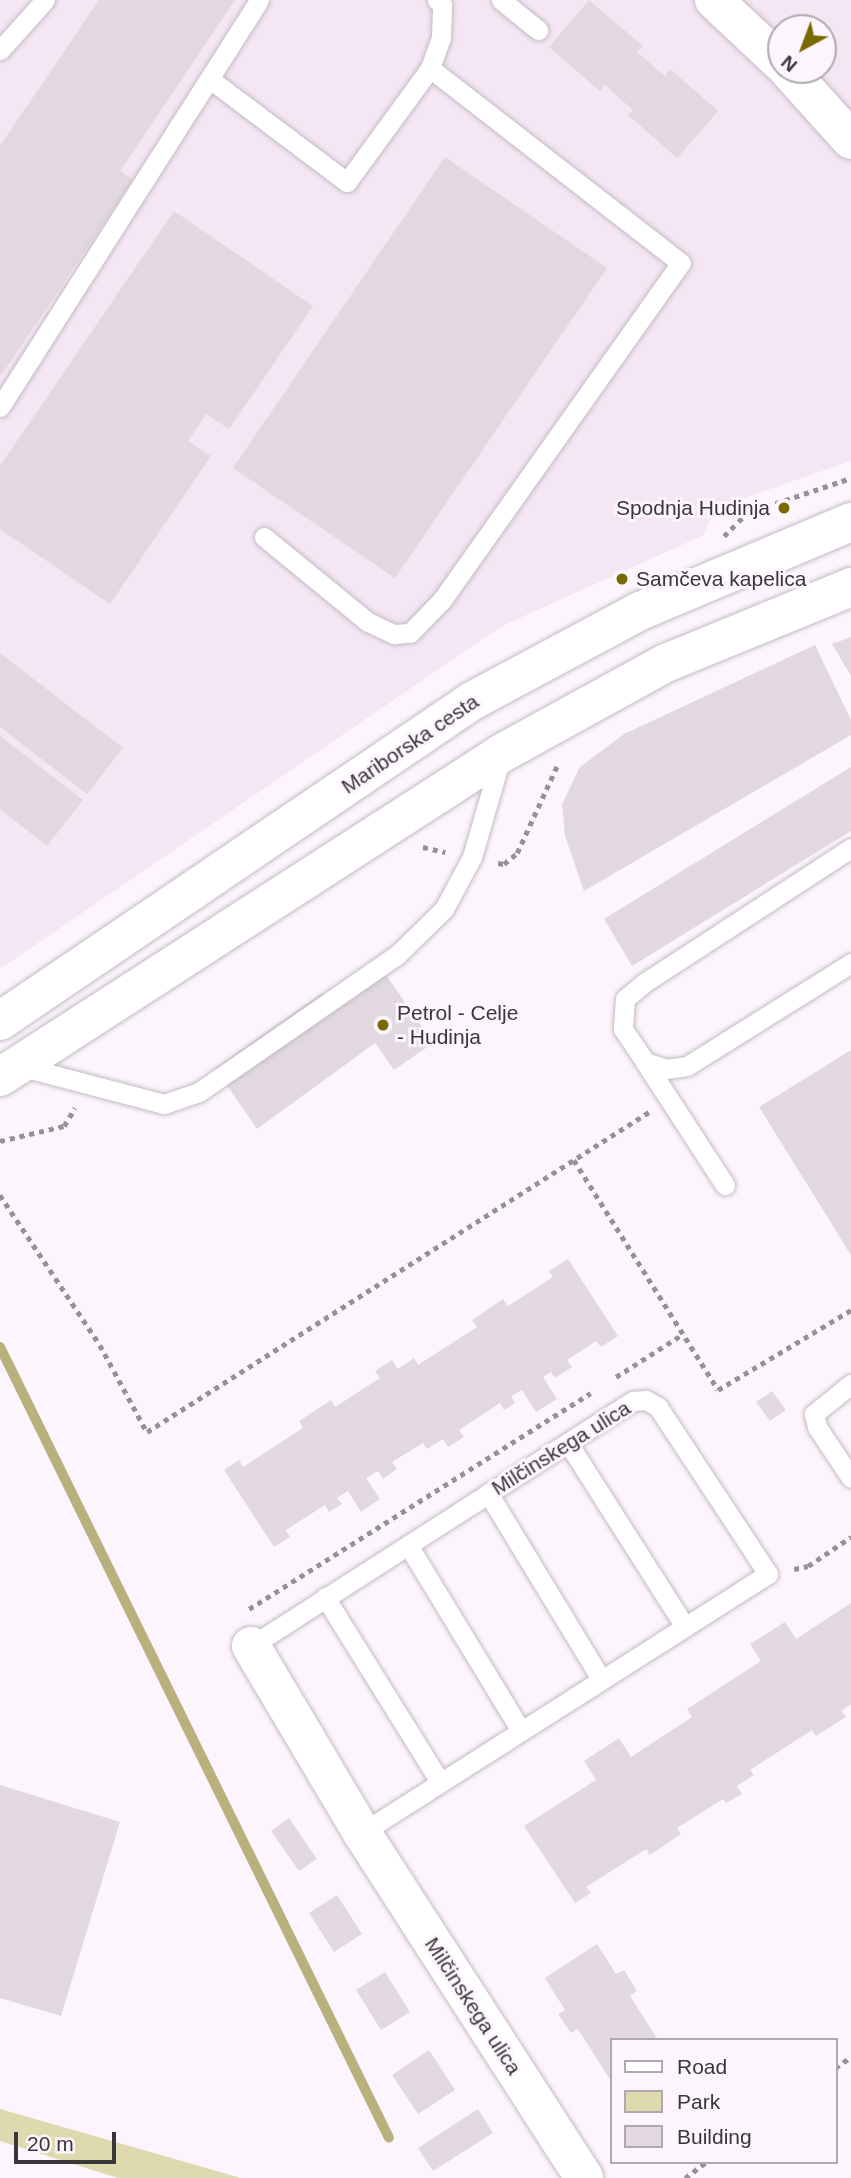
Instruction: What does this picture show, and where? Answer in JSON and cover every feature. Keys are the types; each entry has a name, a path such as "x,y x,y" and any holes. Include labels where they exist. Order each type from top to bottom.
{"main road":[{"path":"715,0 767,49"},
{"path":"801,84 851,139"},
{"name":"Mariborska cesta","path":"0,1021 471,701 640,611 851,522"},
{"path":"9,1071 502,753 666,663 851,587"},
{"name":"Milčinskega ulica","path":"249,1628 362,1833 584,2178"}],"lane":[{"path":"0,50 45,0"},
{"path":"0,407 260,0"},
{"path":"211,80 347,182 430,68 441,37 442,5 438,0"},
{"path":"501,0 538,30"},
{"path":"264,537 368,622 394,634 410,633 442,600 681,263 430,68"},
{"path":"9,1071 89,1084 164,1104 199,1093 397,955 444,909 472,857 502,753"},
{"path":"725,1185 624,1029 625,999 851,848"},
{"path":"645,1062 666,1069 687,1066 851,963"},
{"path":"851,1384 814,1414 817,1427 851,1478"},
{"name":"Milčinskega ulica","path":"249,1628 326,1597 633,1401 646,1401 658,1407 768,1574"},
{"path":"568,1443 685,1626"},
{"path":"488,1493 601,1678"},
{"path":"408,1545 521,1731"},
{"path":"362,1833 439,1780 768,1574"},
{"path":"326,1597 439,1780"}],"path":[{"path":"415,848 504,864 517,853 560,762"},
{"path":"0,1141 64,1126 89,1084"},
{"path":"0,1195 100,1345 147,1432 668,1100"},
{"path":"574,1160 718,1390 851,1310"},
{"path":"612,1379 683,1334"},
{"path":"249,1628 600,1387"},
{"path":"768,1574 808,1566 851,1537"},
{"path":"685,2178 703,2164"}],"shaded area":[{"path":"0,0 851,0 851,461 715,508 704,535 502,626 0,969"}],"green space":[{"path":"0,2109 241,2178 118,2178 0,2141"}],"building":[{"path":"99,0 235,0 120,171 133,180 0,377 0,146"},
{"path":"589,0 643,46 637,52 665,76 670,69 718,111 677,158 628,115 633,110 605,85 600,91 549,47"},
{"path":"445,157 607,268 395,578 233,468"},
{"path":"174,211 313,306 229,429 206,414 188,441 211,456 110,604 0,529 0,466"},
{"path":"622,573 628,580 620,587 614,579"},
{"path":"851,637 851,676 832,644"},
{"path":"815,645 851,720 851,735 584,891 565,836 562,804 580,767 624,734"},
{"path":"0,653 123,748 87,794 0,727"},
{"path":"0,736 83,800 47,846 0,809"},
{"path":"851,767 851,831 632,966 604,919"},
{"path":"384,972 433,1043 394,1070 375,1043 257,1129 215,1068 322,993 332,1008"},
{"path":"851,1050 851,1255 759,1107"},
{"path":"568,1259 618,1336 601,1347 596,1341 567,1360 572,1367 555,1378 551,1372 543,1377 557,1399 536,1412 522,1390 511,1396 515,1403 504,1410 500,1403 459,1430 464,1437 448,1447 443,1439 427,1449 423,1443 392,1462 397,1469 383,1479 378,1471 366,1478 380,1499 361,1512 348,1491 337,1498 342,1504 329,1512 325,1505 286,1530 290,1537 274,1547 224,1470 239,1460 243,1467 303,1428 299,1421 331,1400 335,1407 380,1378 375,1371 392,1360 398,1369 414,1358 418,1365 477,1327 472,1320 503,1299 508,1306 553,1277 549,1271"},
{"path":"772,1391 786,1410 770,1421 756,1402"},
{"path":"851,1603 851,1704 841,1711 846,1717 816,1736 812,1730 750,1770 754,1775 737,1786 742,1794 726,1803 723,1799 677,1828 681,1834 650,1855 646,1849 586,1887 591,1893 575,1903 524,1826 596,1780 584,1761 619,1738 631,1757 692,1717 687,1709 761,1661 750,1644 785,1622 796,1639"},
{"path":"0,1785 120,1822 61,2016 0,1998"},
{"path":"289,1818 317,1859 299,1871 271,1831"},
{"path":"337,1895 362,1934 334,1952 309,1913"},
{"path":"597,1944 616,1974 624,1970 637,1991 630,1996 657,2038 610,2038 610,2079 578,2029 571,2033 558,2014 565,2010 545,1978"},
{"path":"385,1972 410,2012 381,2030 356,1990"},
{"path":"429,2050 455,2090 418,2114 392,2075"},
{"path":"478,2109 493,2133 433,2171 418,2148"}],"waterway":[{"path":"0,1347 389,2138"}],"place":[{"name":"Spodnja Hudinja","path":"784,508"},
{"name":"Samčeva kapelica","path":"622,579"},
{"name":"Petrol - Celje - Hudinja","path":"383,1025"}]}
